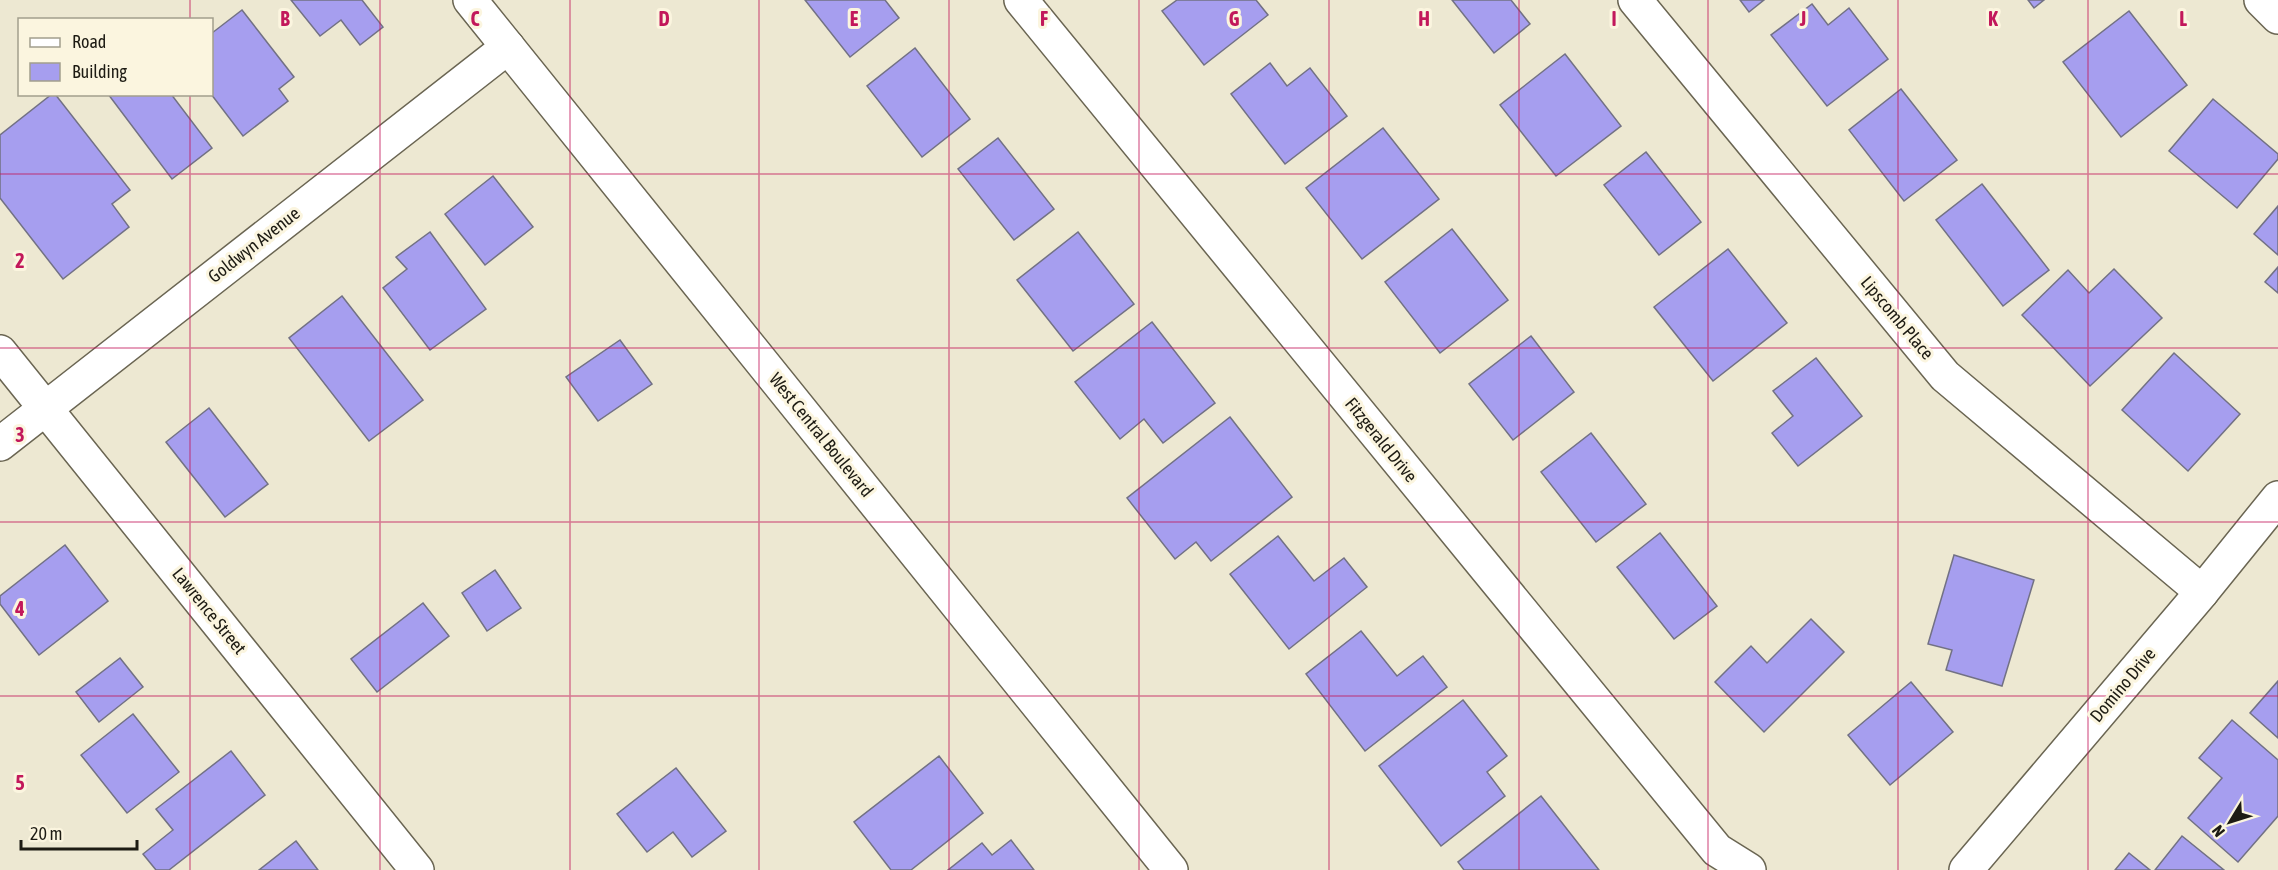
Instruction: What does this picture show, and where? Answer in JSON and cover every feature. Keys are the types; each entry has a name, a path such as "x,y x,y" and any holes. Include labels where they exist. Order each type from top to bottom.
{"street":[{"name":"West Central Boulevard","path":"470,0 1171,870"},
{"name":"Fitzgerald Drive","path":"1021,0 1717,850 1749,870"},
{"name":"Lipscomb Place","path":"1635,0 1945,376 2202,592"},
{"path":"2261,0 2278,17"},
{"name":"Goldwyn Avenue","path":"0,444 508,47"},
{"name":"Lawrence Street","path":"0,352 417,870"},
{"name":"Domino Drive","path":"1966,870 2202,592 2278,498"}],"building":[{"path":"291,0 362,0 383,27 360,45 341,20 320,36"},
{"path":"805,0 885,0 899,18 850,57"},
{"path":"1177,0 1256,0 1268,15 1204,65 1162,11"},
{"path":"1452,0 1511,0 1530,24 1494,53"},
{"path":"1740,0 1764,0 1749,12"},
{"path":"2028,0 2044,0 2034,8"},
{"path":"1812,4 1828,25 1849,8 1888,59 1827,106 1771,35"},
{"path":"242,10 294,77 279,89 288,101 243,136 213,96 213,32"},
{"path":"2129,11 2187,85 2121,137 2063,62"},
{"path":"915,48 970,119 922,157 867,86"},
{"path":"1565,54 1621,126 1556,176 1500,105"},
{"path":"1270,63 1287,86 1310,68 1347,116 1285,164 1231,94"},
{"path":"1901,89 1957,160 1904,201 1849,130"},
{"path":"49,96 57,96 130,190 112,204 129,227 63,279 0,198 0,135"},
{"path":"110,96 173,96 212,148 172,179"},
{"path":"2213,99 2278,154 2278,159 2237,208 2169,151"},
{"path":"1383,128 1439,199 1362,259 1306,188"},
{"path":"998,138 1054,209 1014,240 958,169"},
{"path":"1646,152 1701,222 1659,255 1604,185"},
{"path":"493,176 533,227 485,265 445,214"},
{"path":"1982,184 2049,270 2003,306 1936,220"},
{"path":"2278,206 2278,255 2254,234"},
{"path":"1452,229 1508,300 1440,353 1385,282"},
{"path":"430,232 486,309 430,350 383,288 407,269 396,257"},
{"path":"1078,232 1134,304 1073,351 1017,280"},
{"path":"1728,249 1787,323 1713,381 1654,307"},
{"path":"2278,267 2278,293 2265,282"},
{"path":"2114,269 2162,318 2090,386 2022,315 2068,270 2089,293"},
{"path":"342,296 423,400 369,441 289,338"},
{"path":"1152,322 1215,403 1163,443 1144,419 1120,439 1075,382"},
{"path":"1531,336 1574,392 1513,440 1469,384"},
{"path":"620,340 652,384 598,421 566,377"},
{"path":"2174,353 2240,414 2188,471 2122,410"},
{"path":"1816,358 1862,416 1798,466 1772,433 1793,416 1773,391"},
{"path":"209,408 268,484 225,517 166,442"},
{"path":"1230,417 1292,497 1211,561 1196,542 1175,559 1127,498"},
{"path":"1591,433 1646,504 1596,542 1541,472"},
{"path":"1660,533 1717,606 1674,639 1617,567"},
{"path":"1278,536 1314,581 1344,558 1367,587 1289,649 1230,574"},
{"path":"65,545 108,601 39,655 0,604 0,596"},
{"path":"1954,555 2034,580 2002,686 1946,670 1952,650 1928,644"},
{"path":"495,570 521,608 487,631 462,593"},
{"path":"423,603 449,636 377,692 351,659"},
{"path":"1811,619 1844,652 1764,732 1715,682 1751,646 1767,663"},
{"path":"1361,631 1397,676 1423,656 1447,687 1365,751 1306,674"},
{"path":"120,658 143,687 99,722 76,692"},
{"path":"2278,681 2278,738 2250,713"},
{"path":"1911,682 1953,732 1890,785 1848,735"},
{"path":"1463,700 1507,756 1487,772 1505,796 1441,846 1379,766"},
{"path":"133,714 179,772 127,813 81,755"},
{"path":"2232,720 2278,760 2278,816 2238,862 2188,818 2222,778 2199,758"},
{"path":"231,751 265,795 169,870 156,870 143,854 173,830 156,809"},
{"path":"939,756 983,813 911,870 891,870 854,822"},
{"path":"676,768 726,831 692,857 673,832 647,852 617,814"},
{"path":"1541,796 1599,870 1464,870 1458,862"},
{"path":"2182,836 2224,870 2155,870"},
{"path":"1011,840 1034,870 948,870 982,843 992,855"},
{"path":"296,841 318,870 259,870"},
{"path":"2129,853 2150,870 2115,870"}]}
